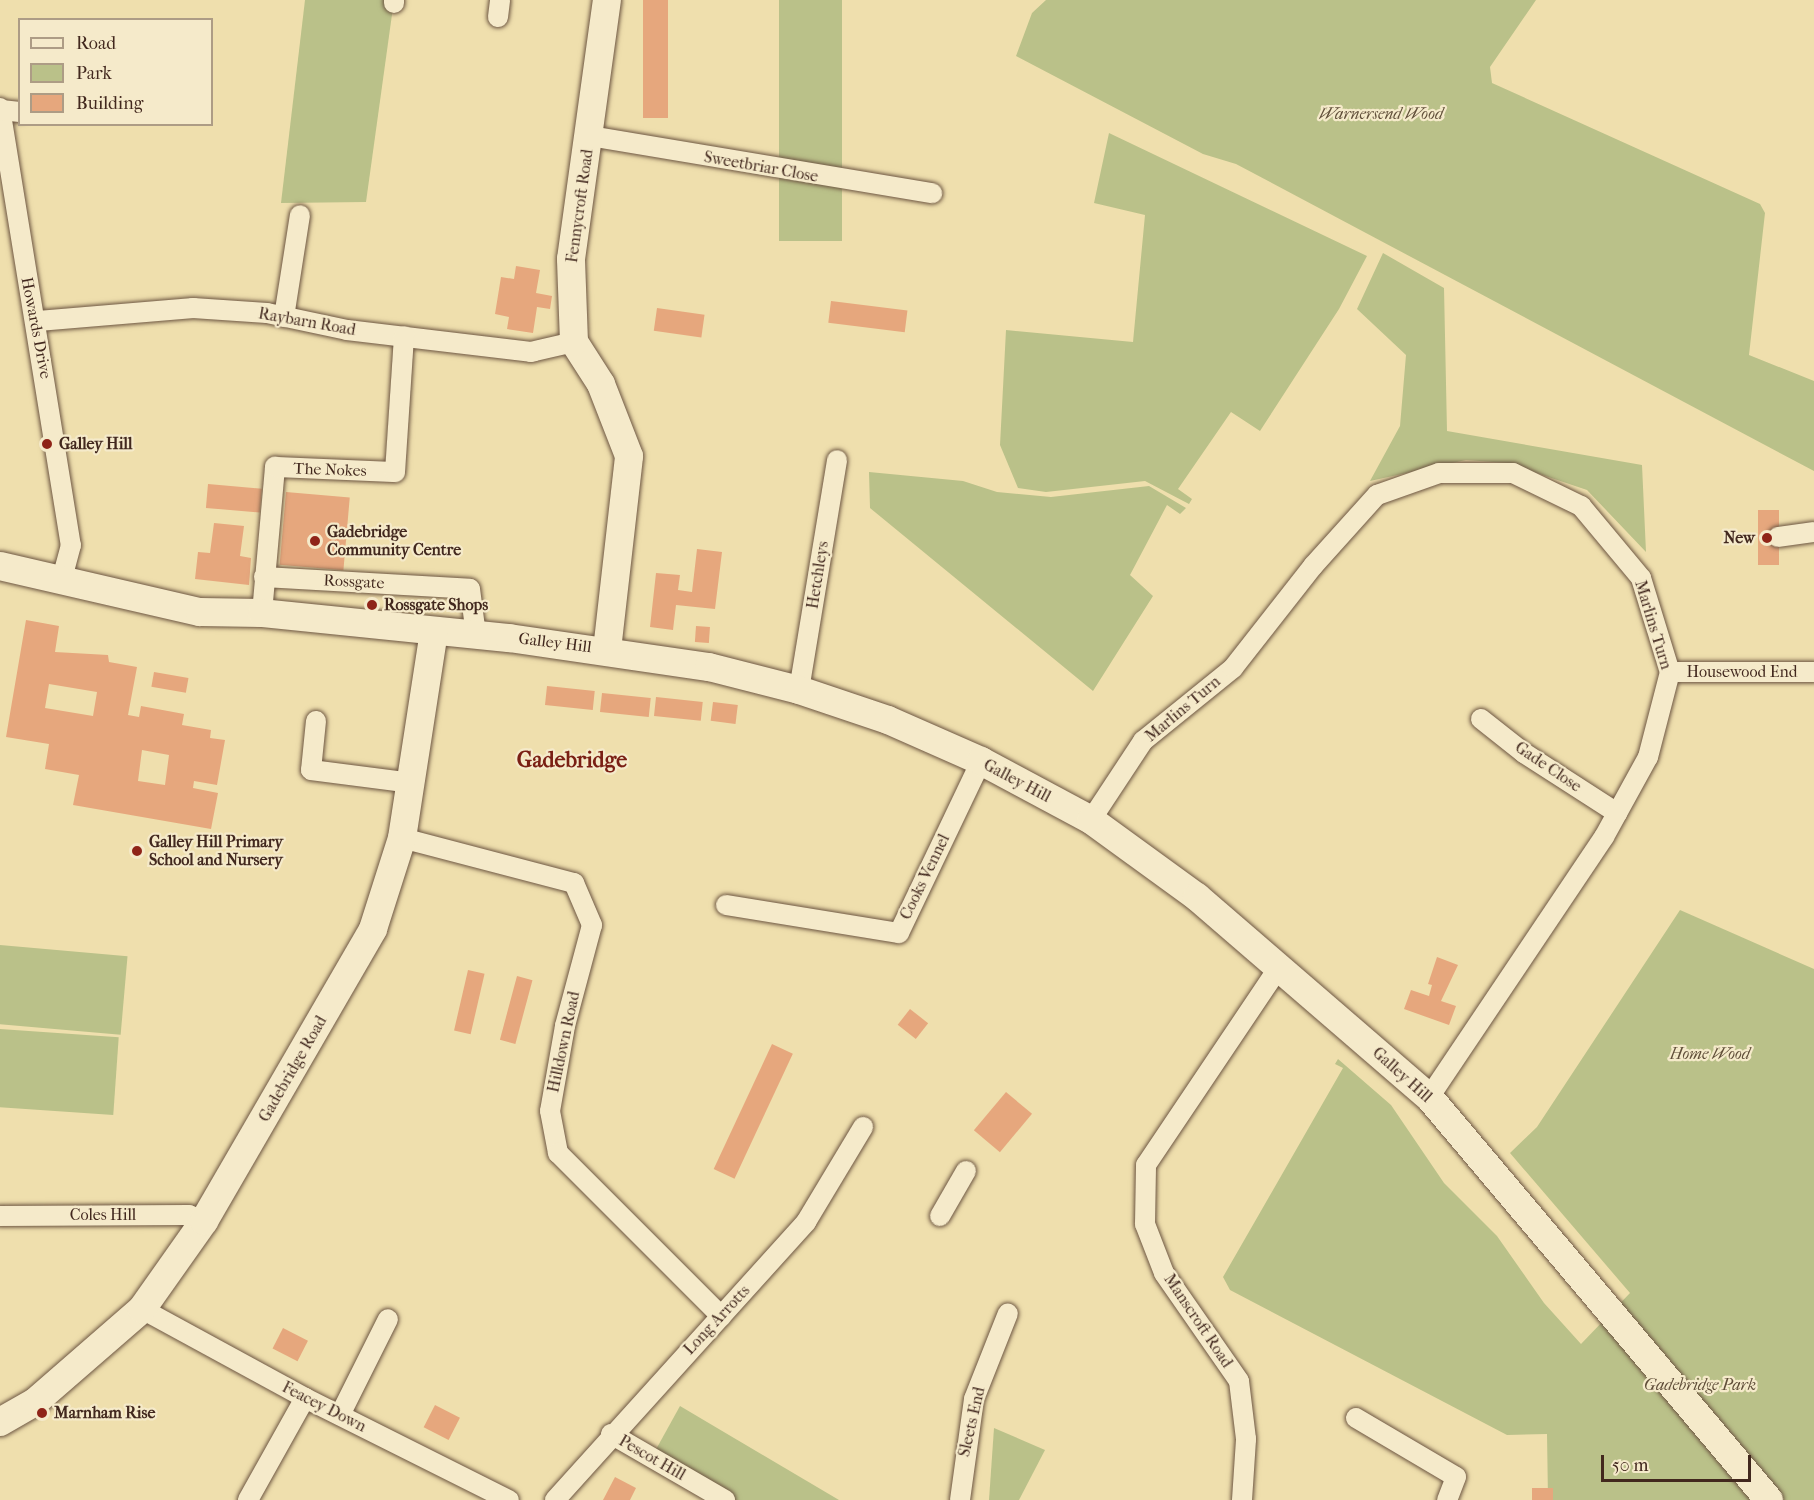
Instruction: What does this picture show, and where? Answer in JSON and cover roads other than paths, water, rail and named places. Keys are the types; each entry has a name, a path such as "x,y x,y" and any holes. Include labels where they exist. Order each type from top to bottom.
{"street":[{"name":"Fennycroft Road","path":"574,342 571,259 590,136 607,0"},
{"path":"0,109 18,112"},
{"name":"Howards Drive","path":"0,109 28,291 38,321 71,545 61,583"},
{"name":"Sweetbriar Close","path":"590,136 932,193"},
{"path":"284,317 300,215"},
{"name":"Raybarn Road","path":"38,321 193,308 284,317 404,336 531,352 574,342"},
{"name":"The Nokes","path":"262,612 275,467 395,472 404,336"},
{"path":"574,342 601,384 629,456 607,650"},
{"name":"Hetchleys","path":"799,690 837,460"},
{"name":"Marlins Turn","path":"1091,820 1143,741 1233,668 1313,566 1377,495 1439,473 1513,473 1581,506 1641,578 1670,672 1648,757 1617,813 1571,890 1429,1097"},
{"path":"1778,537 1814,532"},
{"name":"Galley Hill","path":"0,567 61,583 200,612 262,612 476,635 607,650 709,667 799,690 888,720 981,761 1091,820 1197,897 1429,1097 1769,1500"},
{"name":"Rossgate","path":"264,578 470,589 476,635"},
{"name":"Gadebridge Road","path":"0,1422 35,1402 142,1309 204,1221 373,929 402,838 434,632"},
{"name":"Housewood End","path":"1670,672 1814,672"},
{"name":"Gade Close","path":"1481,719 1524,753 1617,813"},
{"path":"316,721 311,770 412,783"},
{"name":"Cooks Vennel","path":"726,905 899,933 981,761"},
{"name":"Hilldown Road","path":"402,838 574,883 592,925 565,1026 550,1111 558,1153 721,1316"},
{"name":"Manscroft Road","path":"1242,1500 1246,1439 1239,1381 1157,1257 1146,1224 1146,1165 1279,967"},
{"name":"Long Arrotts","path":"555,1500 611,1434 806,1222 863,1127"},
{"path":"940,1216 966,1171"},
{"name":"Coles Hill","path":"0,1216 189,1215 204,1221"},
{"name":"Feacey Down","path":"142,1309 305,1398 509,1500"},
{"name":"Sleets End","path":"960,1500 974,1399 1008,1313"},
{"path":"340,1415 388,1319"},
{"path":"248,1500 305,1398"},
{"path":"1356,1418 1456,1478 1447,1500"},
{"name":"Pescot Hill","path":"611,1434 725,1500"}],"place":[{"name":"Galley Hill","path":"47,444"},
{"name":"New","path":"1767,538"},
{"name":"Gadebridge Community Centre","path":"315,541"},
{"name":"Rossgate Shops","path":"372,605"},
{"name":"Galley Hill Primary School and Nursery","path":"137,851"},
{"name":"Marnham Rise","path":"42,1413"}],"district":[{"name":"Gadebridge","path":"572,761"}],"park label":[{"name":"Warnersend Wood","path":"1381,114"},
{"name":"Home Wood","path":"1710,1054"},
{"name":"Gadebridge Park","path":"1700,1385"}]}
